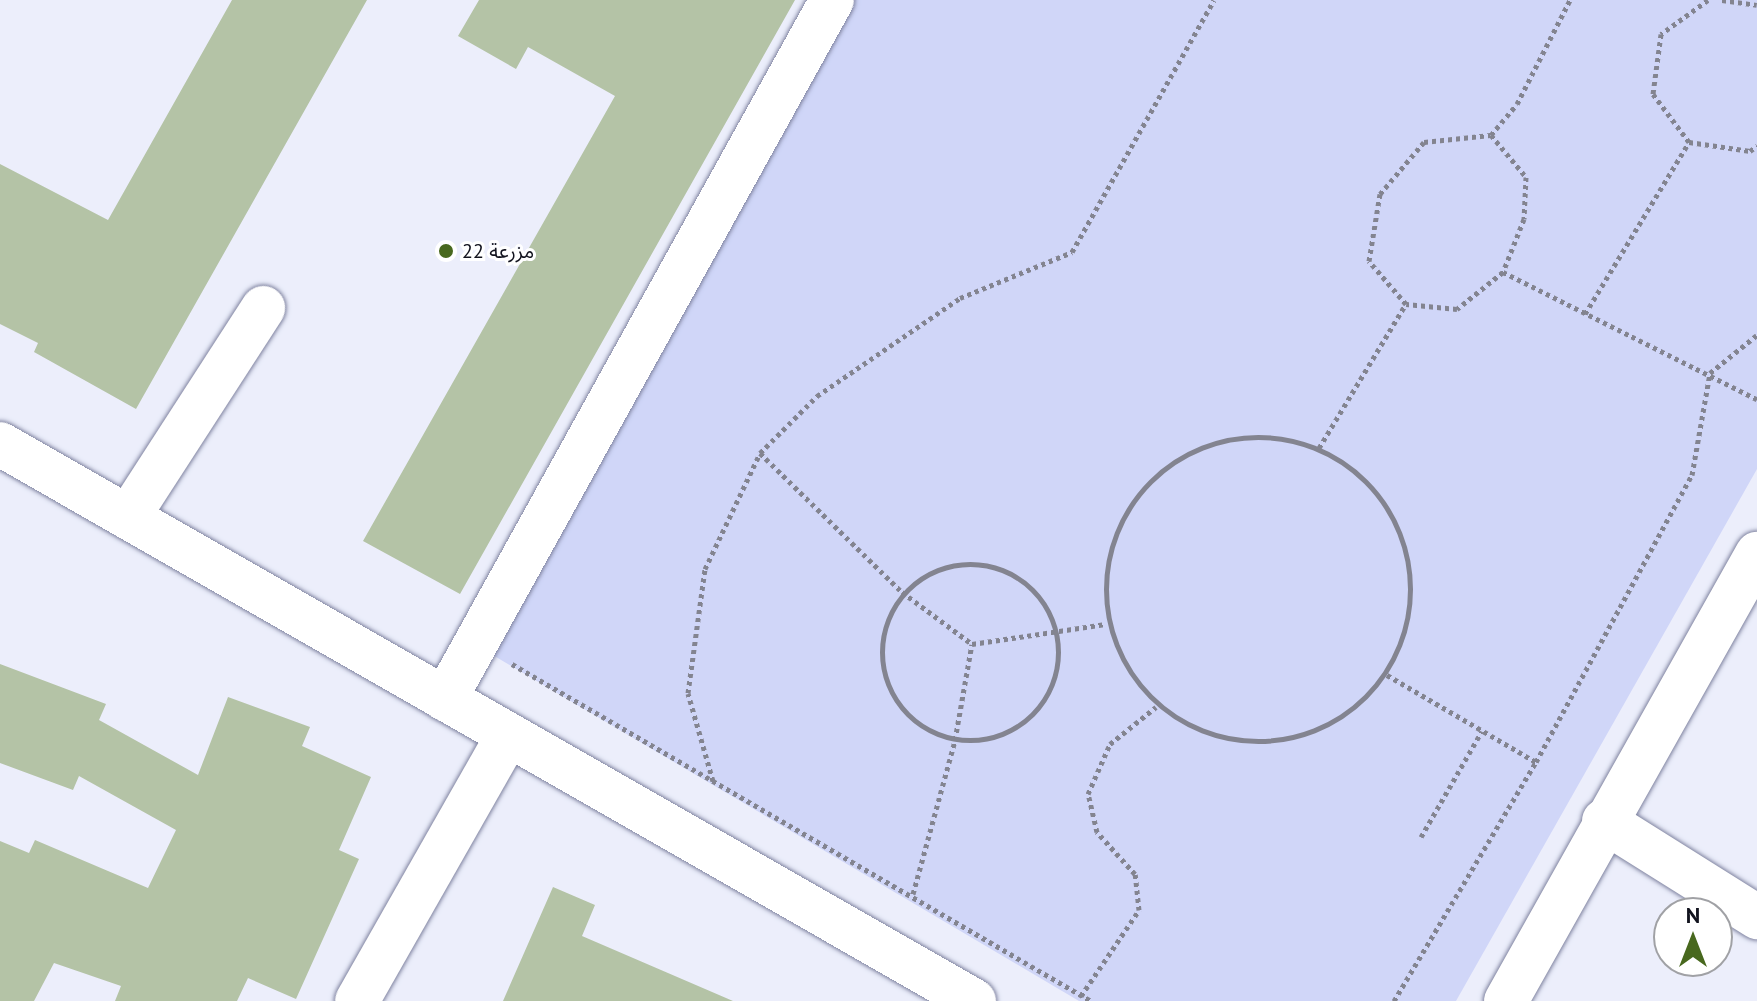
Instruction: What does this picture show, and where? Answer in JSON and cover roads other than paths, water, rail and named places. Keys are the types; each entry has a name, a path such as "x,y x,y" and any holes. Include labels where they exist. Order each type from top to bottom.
{"street":[{"path":"445,699 832,0"},
{"path":"128,517 263,308"},
{"path":"0,444 969,1000"},
{"path":"1506,1001 1604,821 1757,554"},
{"path":"357,1001 508,735"},
{"path":"1604,821 1757,917"}],"place":[{"name":"مزرعة 22","path":"446,251"}]}
